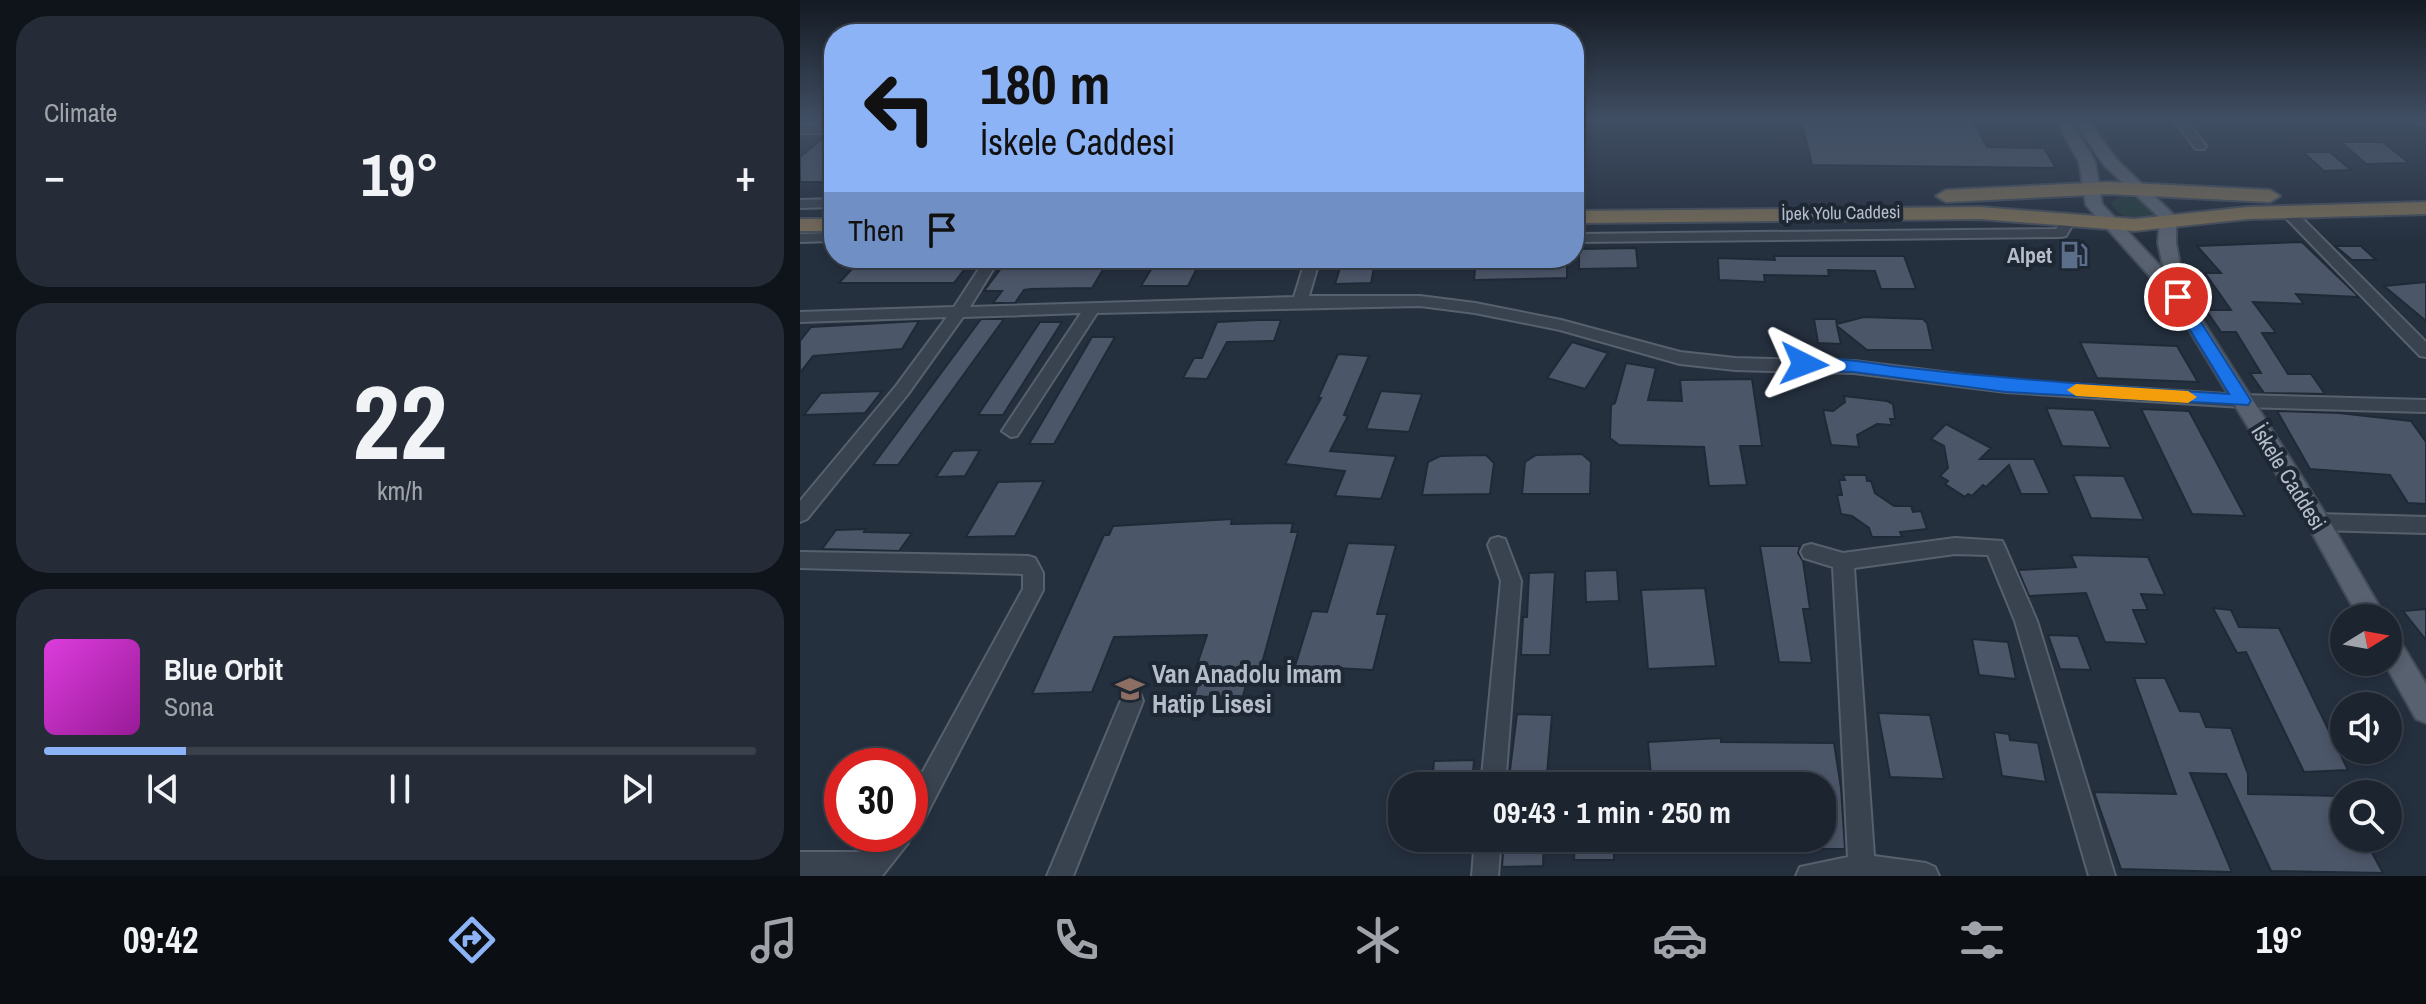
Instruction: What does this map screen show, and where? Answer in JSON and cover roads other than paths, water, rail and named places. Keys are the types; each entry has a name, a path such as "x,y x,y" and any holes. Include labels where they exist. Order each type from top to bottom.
{"highway":[{"name":"İpek Yolu Caddesi","path":"1584,200 1935,196 2139,189 2239,196 2426,195"},
{"name":"İpek Yolu Caddesi","path":"1584,217 1938,212 2108,224 2170,222 2287,211 2426,208"},
{"path":"800,213 824,213"},
{"path":"800,225 824,225"}],"main road":[{"path":"2086,161 2094,205 2108,224 2178,297"},
{"path":"2110,161 2164,210 2170,222 2167,243 2178,297"},
{"name":"İskele Caddesi","path":"2178,297 2318,522 2365,604"},
{"path":"2402,668 2426,710"}],"street":[{"path":"800,204 824,203"},
{"path":"2287,211 2426,352"},
{"path":"1584,238 2061,233 2069,219"},
{"path":"800,238 824,237"},
{"path":"800,249 824,248"},
{"path":"800,514 895,402 962,311 987,268"},
{"path":"1300,302 1310,268"},
{"path":"800,317 1420,301 1561,325 1680,358 1854,367 2006,386 2242,401 2426,406"},
{"path":"1011,431 1092,309"},
{"path":"2318,522 2426,525"},
{"path":"1494,772 1511,581 1498,545"},
{"path":"1811,552 1843,561 1955,546 1995,547 2026,621 2102,876"},
{"path":"800,560 1028,564 1033,573 1033,590 928,786"},
{"path":"1843,561 1861,872"},
{"path":"1060,876 1132,701"},
{"path":"800,865 869,871 884,852"},
{"path":"1485,876 1487,852"},
{"path":"1809,876 1861,872 1926,876"}],"place":[{"name":"Alpet","path":"2074,255"},
{"name":"Van Anadolu İmam Hatip Lisesi","path":"1130,689"}]}
